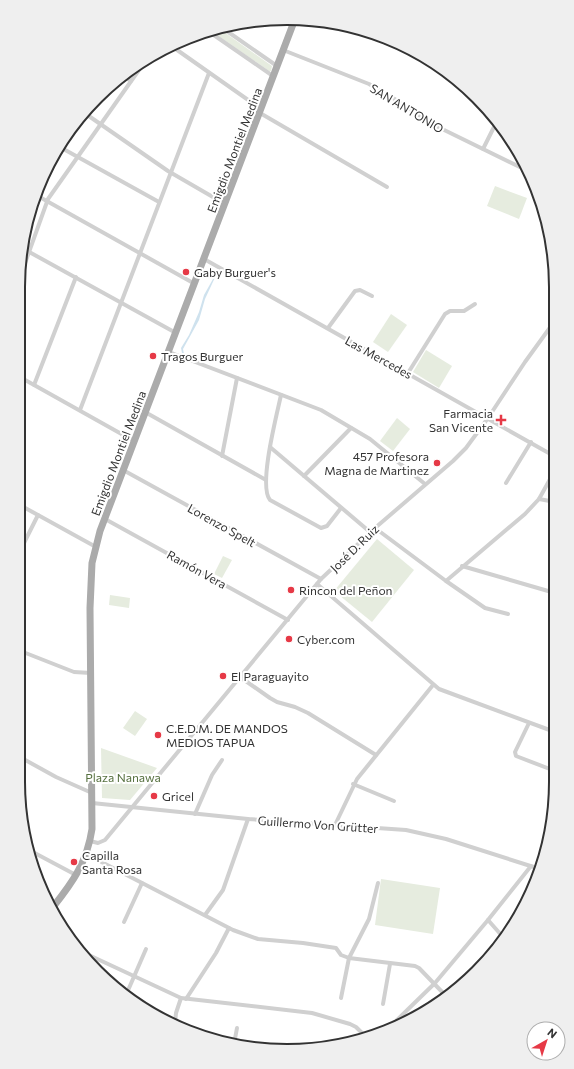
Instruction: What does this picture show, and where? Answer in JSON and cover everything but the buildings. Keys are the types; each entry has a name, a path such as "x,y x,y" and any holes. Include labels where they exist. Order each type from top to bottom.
{"main road":[{"name":"Emigdio Montiel Medina","path":"55,904 77,875 86,854 92,829 90,583 96,547 123,470 293,25"}],"street":[{"path":"228,32 278,66"},
{"path":"214,35 274,77"},
{"path":"177,50 261,111 387,187"},
{"name":"SAN ANTONIO","path":"284,50 369,84 434,125 520,167"},
{"path":"27,258 48,201 138,71"},
{"path":"80,410 209,72"},
{"path":"89,116 171,173 225,204"},
{"path":"483,149 494,126"},
{"path":"64,149 159,202"},
{"path":"41,198 195,284"},
{"path":"29,251 176,333"},
{"name":"Las Mercedes","path":"204,259 549,453"},
{"path":"34,385 76,277"},
{"path":"328,328 355,291 360,290 372,296"},
{"path":"408,373 445,314 450,310 464,311 475,304"},
{"name":"José D. Ruiz","path":"90,840 98,843 105,840 317,584 370,532 466,448 549,329"},
{"path":"169,352 321,410 370,439 425,484"},
{"path":"222,456 237,378"},
{"path":"25,380 134,441"},
{"path":"281,395 270,447 266,480 267,494 270,500 321,528 327,526 341,508"},
{"path":"145,412 266,480"},
{"path":"304,476 351,428"},
{"path":"506,483 531,442"},
{"path":"270,447 370,532"},
{"name":"Lorenzo Spelt","path":"123,470 322,579"},
{"path":"446,581 525,514 539,499 549,481"},
{"path":"539,499 549,501"},
{"path":"25,508 96,547"},
{"path":"25,541 38,515"},
{"name":"Ramón Vera","path":"105,519 288,620"},
{"path":"375,528 485,608 508,614"},
{"path":"462,566 549,591"},
{"path":"317,584 439,689 549,730"},
{"path":"25,653 74,672 90,673"},
{"path":"240,677 270,698 308,713 376,755"},
{"path":"335,825 353,784 433,685"},
{"path":"529,723 515,752 516,756 549,769"},
{"path":"25,760 56,777 92,793"},
{"path":"195,814 212,775 222,760"},
{"path":"353,784 394,801"},
{"name":"Guillermo Von Grütter","path":"92,804 248,819 406,830 446,839 535,867"},
{"path":"205,915 223,890 248,819"},
{"path":"35,853 77,875"},
{"path":"86,854 229,928 258,939 336,948 341,955 350,958 415,966 419,968 443,992"},
{"path":"398,1019 434,983 488,920 531,866"},
{"path":"124,922 142,883"},
{"path":"341,998 350,958 369,919 378,883"},
{"path":"488,920 500,934"},
{"path":"175,1019 176,1013 183,999 216,953 229,928"},
{"path":"128,990 146,949"},
{"path":"95,960 183,999 312,1013 350,1024 362,1033"},
{"path":"383,1004 390,964"},
{"path":"235,1039 237,1028"}],"green space":[{"path":"225,33 272,66 271,71 217,35"},
{"path":"495,186 527,198 519,219 487,206"},
{"path":"391,314 407,325 388,352 373,342"},
{"path":"426,350 452,366 439,388 413,372"},
{"path":"397,418 410,429 393,451 380,441"},
{"path":"377,539 414,570 372,622 334,591"},
{"path":"223,556 232,560 222,578 214,574"},
{"path":"110,595 130,598 129,608 109,605"},
{"path":"135,711 147,719 135,736 123,728"},
{"name":"Plaza Nanawa","path":"101,748 157,768 130,800 102,798"},
{"path":"381,879 440,888 433,934 375,925"}],"water":[{"path":"217,270 218,271 205,299 199,320 183,349 184,354 182,353 181,348 189,335 199,312 204,295"}],"place":[{"name":"Gaby Burguer's","path":"186,272"},
{"name":"Tragos Burguer","path":"153,356"},
{"name":"Farmacia San Vicente","path":"501,420"},
{"name":"457 Profesora Magna de Martinez","path":"437,463"},
{"name":"Rincon del Peñon","path":"291,590"},
{"name":"Cyber.com","path":"289,639"},
{"name":"El Paraguayito","path":"223,676"},
{"name":"C.E.D.M. DE MANDOS MEDIOS TAPUA","path":"158,735"},
{"name":"Gricel","path":"154,796"},
{"name":"Capilla Santa Rosa","path":"74,862"}]}
